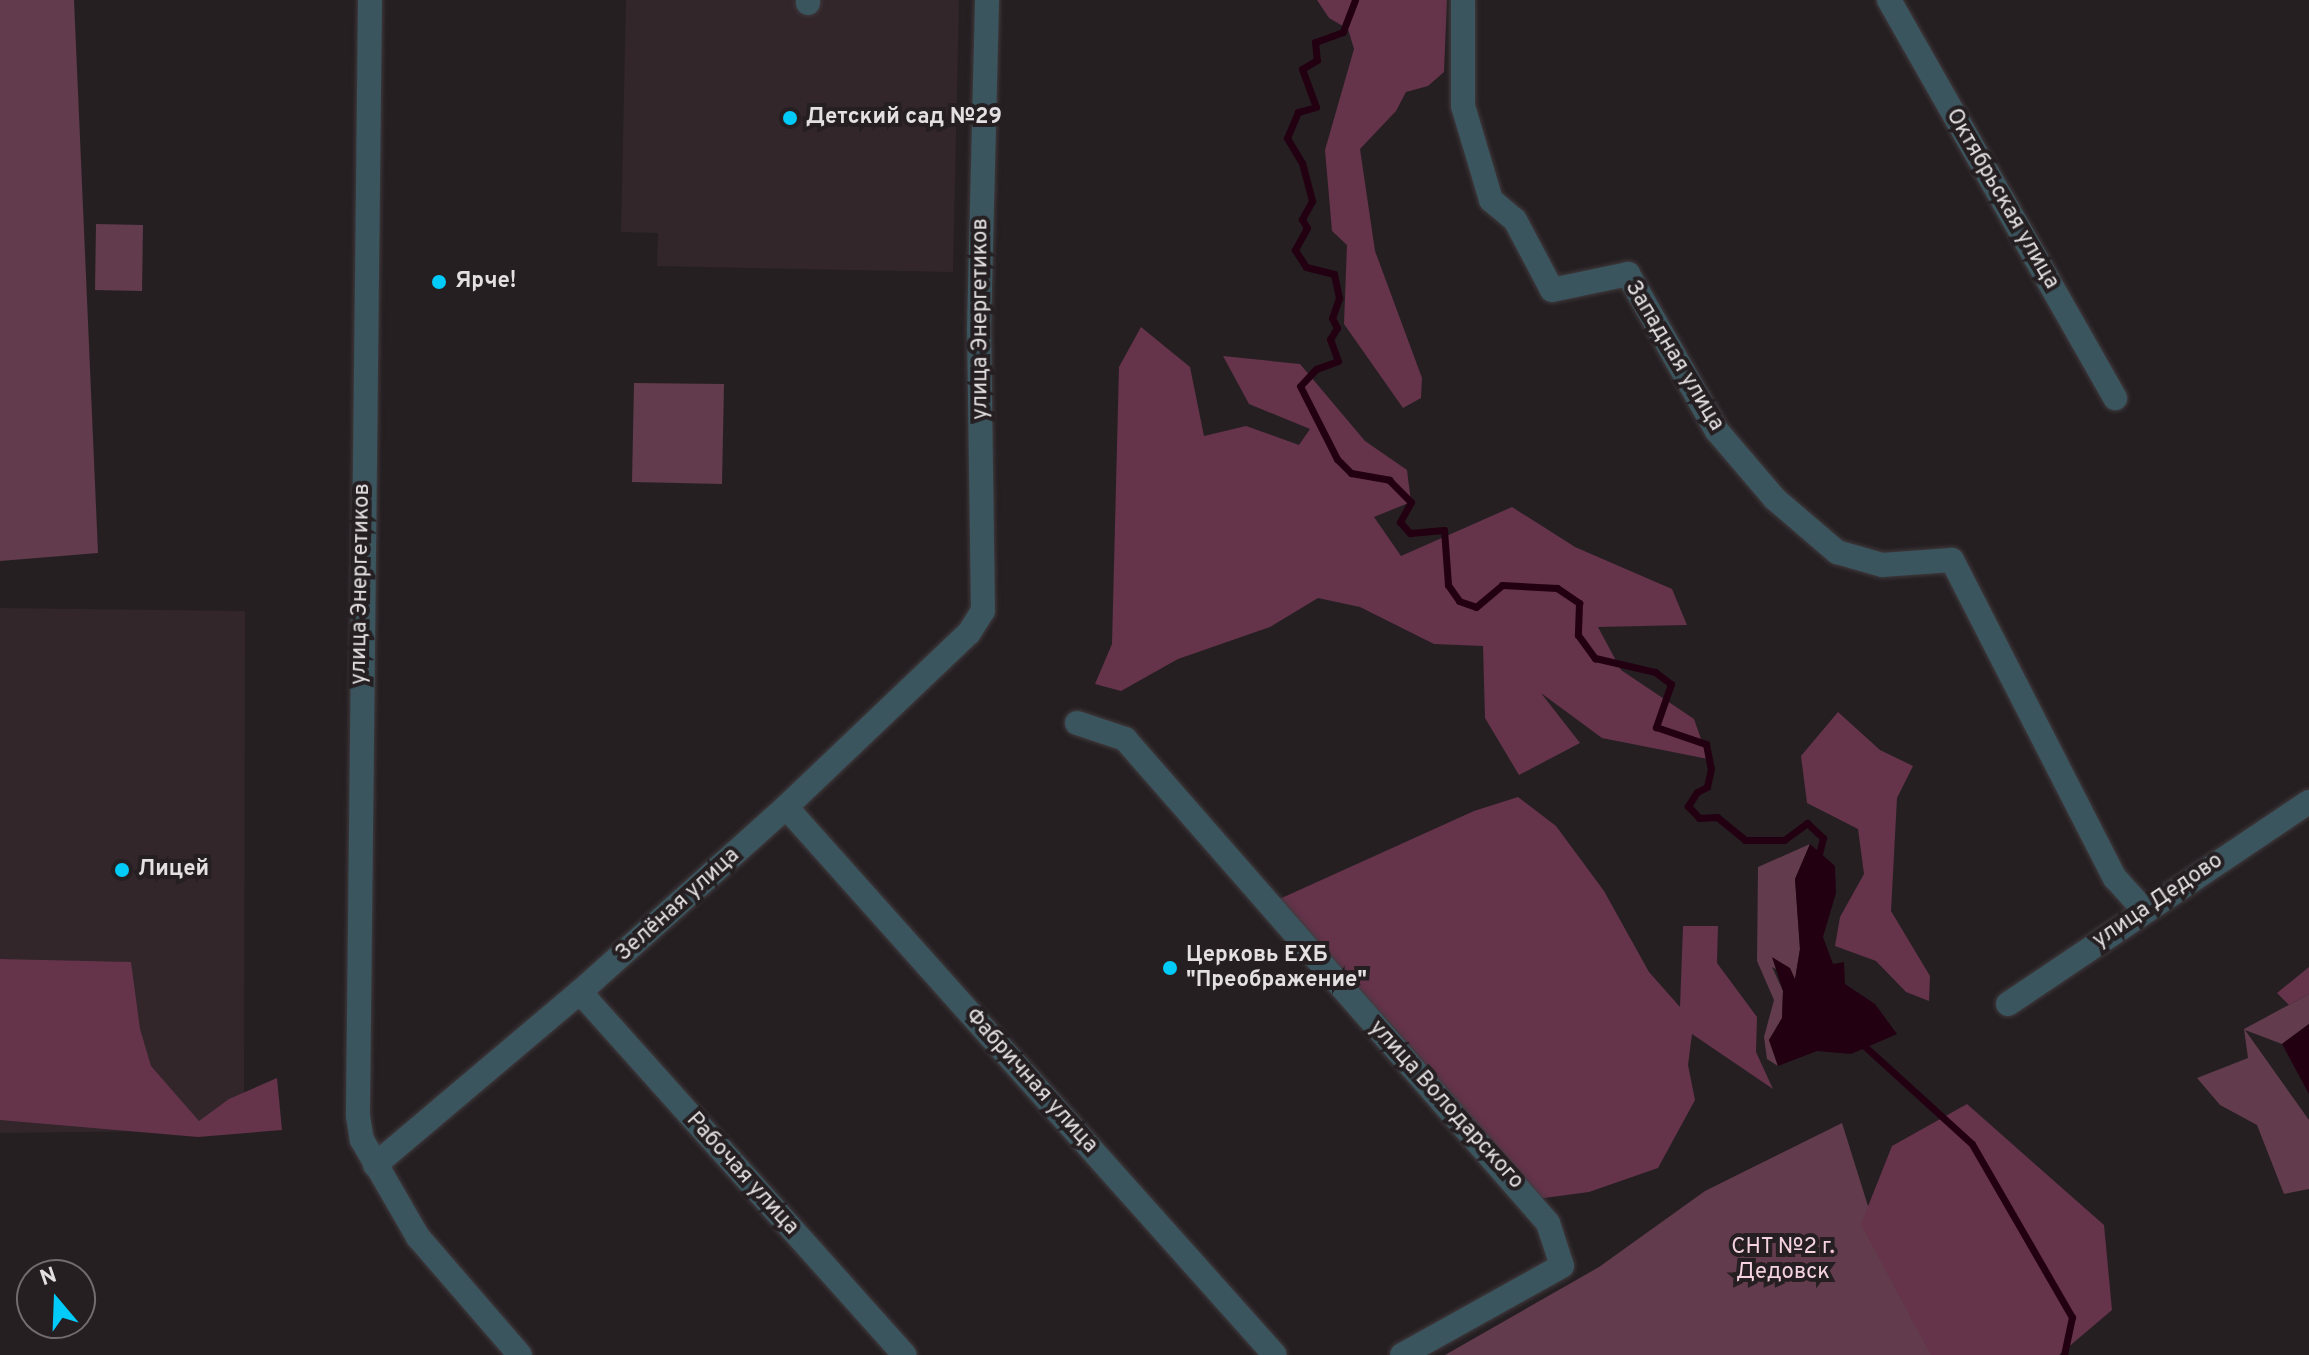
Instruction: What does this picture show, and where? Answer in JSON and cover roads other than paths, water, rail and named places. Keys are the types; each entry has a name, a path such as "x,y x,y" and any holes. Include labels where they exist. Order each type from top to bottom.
{"street":[{"name":"улица Энергетиков","path":"370,0 358,1116 362,1140 418,1237 520,1355"},
{"name":"улица Энергетиков","path":"969,633 983,611 979,329 987,0"},
{"name":"Западная улица","path":"1463,0 1463,106 1491,200 1515,220 1552,290 1628,274 1717,431 1775,499 1837,552 1882,565 1952,560 2115,878 2143,909"},
{"name":"Октябрьская улица","path":"1889,0 2115,398"},
{"name":"Зелёная улица","path":"375,1165 580,992 786,807 969,633"},
{"name":"улица Володарского","path":"1077,723 1125,739 1533,1203 1558,1244 1562,1266 1402,1355"},
{"name":"улица Дедово","path":"2008,1004 2143,909 2309,802"},
{"name":"Фабричная улица","path":"786,807 1275,1355"},
{"name":"Рабочая улица","path":"580,992 904,1355"}],"waterway":[{"path":"1355,0 1343,32 1315,42 1317,60 1302,69 1316,107 1298,112 1287,138 1302,163 1312,201 1302,219 1307,228 1295,250 1306,267 1334,274 1339,298 1332,318 1337,328 1330,339 1338,361 1316,369 1300,386 1337,459 1351,473 1389,480 1411,502 1400,522 1410,533 1444,530 1448,585 1459,601 1476,607 1502,585 1557,588 1579,603 1578,635 1595,658 1655,672 1671,684 1656,727 1706,744 1711,769 1707,787 1697,792 1688,806 1699,818 1717,817 1745,840 1784,840 1807,823 1823,838 1818,858"},
{"path":"1860,1042 1972,1144 2072,1317 2064,1355"}],"place":[{"name":"Детский сад №29","path":"790,118"},
{"name":"Ярче!","path":"439,282"},
{"name":"Лицей","path":"122,870"},
{"name":"Церковь ЕХБ \"Преображение\"","path":"1170,968"}],"park label":[{"name":"СНТ №2 г. Дедовск","path":"1783,1260"}]}
